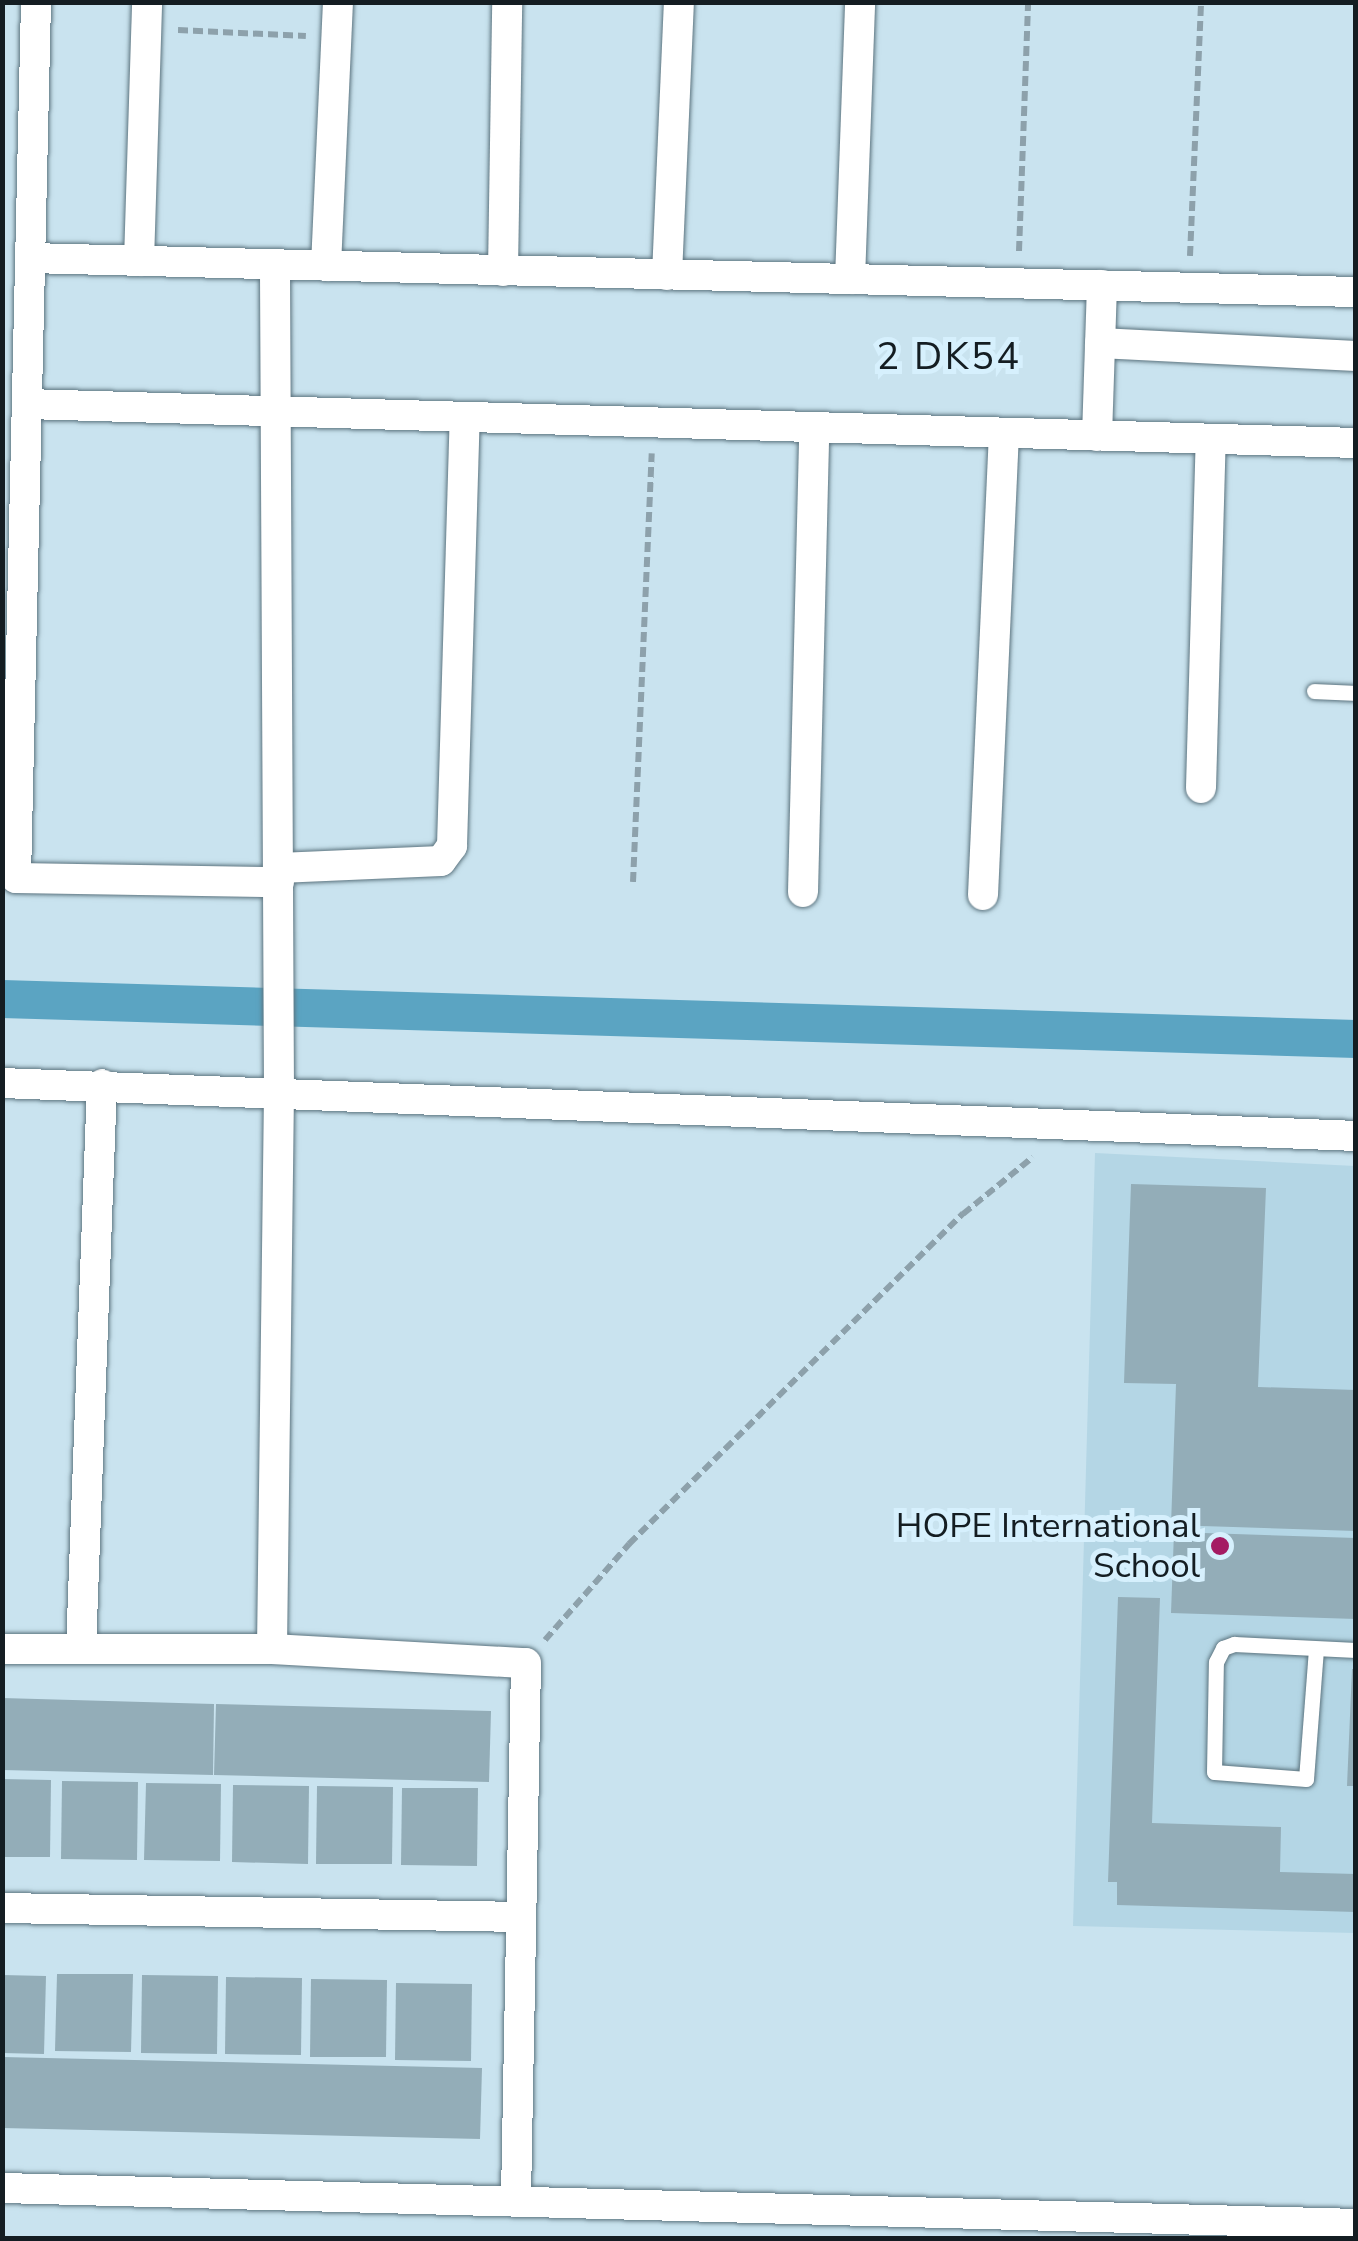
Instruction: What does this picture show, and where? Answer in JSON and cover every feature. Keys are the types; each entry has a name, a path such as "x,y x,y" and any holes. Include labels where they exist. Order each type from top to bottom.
{"street":[{"path":"36,2 16,878 279,875 440,862 452,846 465,418"},
{"path":"326,266 338,2"},
{"path":"502,271 507,2"},
{"path":"668,275 678,2"},
{"path":"850,279 860,2"},
{"path":"139,261 147,16"},
{"path":"30,258 1356,292"},
{"path":"272,1648 279,1091 275,265"},
{"path":"1097,436 1102,286"},
{"path":"1100,343 1356,356"},
{"path":"27,404 1356,444"},
{"path":"803,892 814,428"},
{"path":"983,895 1004,433"},
{"path":"1201,788 1211,439"},
{"path":"2,1082 1069,1128 1356,1136"},
{"path":"82,1649 102,1084"},
{"path":"2,1649 272,1648 526,1662 516,2198"},
{"path":"2,1908 522,1918"},
{"path":"2,2188 516,2198 1356,2224"}],"lane":[{"path":"1314,691 1356,693"},
{"path":"1316,1648 1306,1779 1225,1778 1214,1772 1216,1662 1223,1648 1316,1648 1356,1650"}],"path":[{"path":"1018,284 1028,2"},
{"path":"1188,288 1201,2"},
{"path":"147,16 337,38"},
{"path":"634,882 654,423"},
{"path":"526,1662 629,1544 948,1228 1069,1128"}],"shaded area":[{"name":"HOPE International School","path":"1095,1153 1355,1166 1355,1933 1073,1926"}],"building":[{"path":"1131,1184 1266,1188 1258,1387 1356,1390 1356,1531 1171,1525 1176,1384 1124,1383"},
{"path":"1174,1532 1356,1538 1356,1619 1171,1613"},
{"path":"1118,1597 1160,1598 1152,1823 1281,1827 1280,1872 1356,1874 1356,1912 1117,1905 1117,1882 1108,1882"},
{"path":"1352,1669 1356,1669 1356,1786 1347,1786"},
{"path":"2,1698 214,1704 213,1775 2,1770"},
{"path":"216,1704 491,1711 489,1782 214,1775"},
{"path":"2,1779 51,1780 50,1857 2,1857"},
{"path":"62,1781 138,1782 137,1860 61,1859"},
{"path":"146,1783 221,1784 220,1861 144,1860"},
{"path":"233,1785 309,1786 308,1864 232,1862"},
{"path":"317,1786 393,1787 392,1864 316,1864"},
{"path":"402,1788 478,1788 477,1866 401,1865"},
{"path":"57,1974 133,1974 131,2052 55,2051"},
{"path":"2,1975 46,1976 44,2054 2,2053"},
{"path":"142,1975 218,1976 217,2054 141,2053"},
{"path":"226,1977 302,1978 301,2055 225,2054"},
{"path":"311,1979 387,1980 386,2057 310,2057"},
{"path":"396,1983 472,1984 471,2061 395,2060"},
{"path":"2,2057 482,2068 480,2139 2,2128"}],"waterway":[{"path":"2,999 1356,1039"}],"place":[{"name":"HOPE International School","path":"1220,1546"}],"district":[{"name":"2 DK54","path":"949,357"}]}
